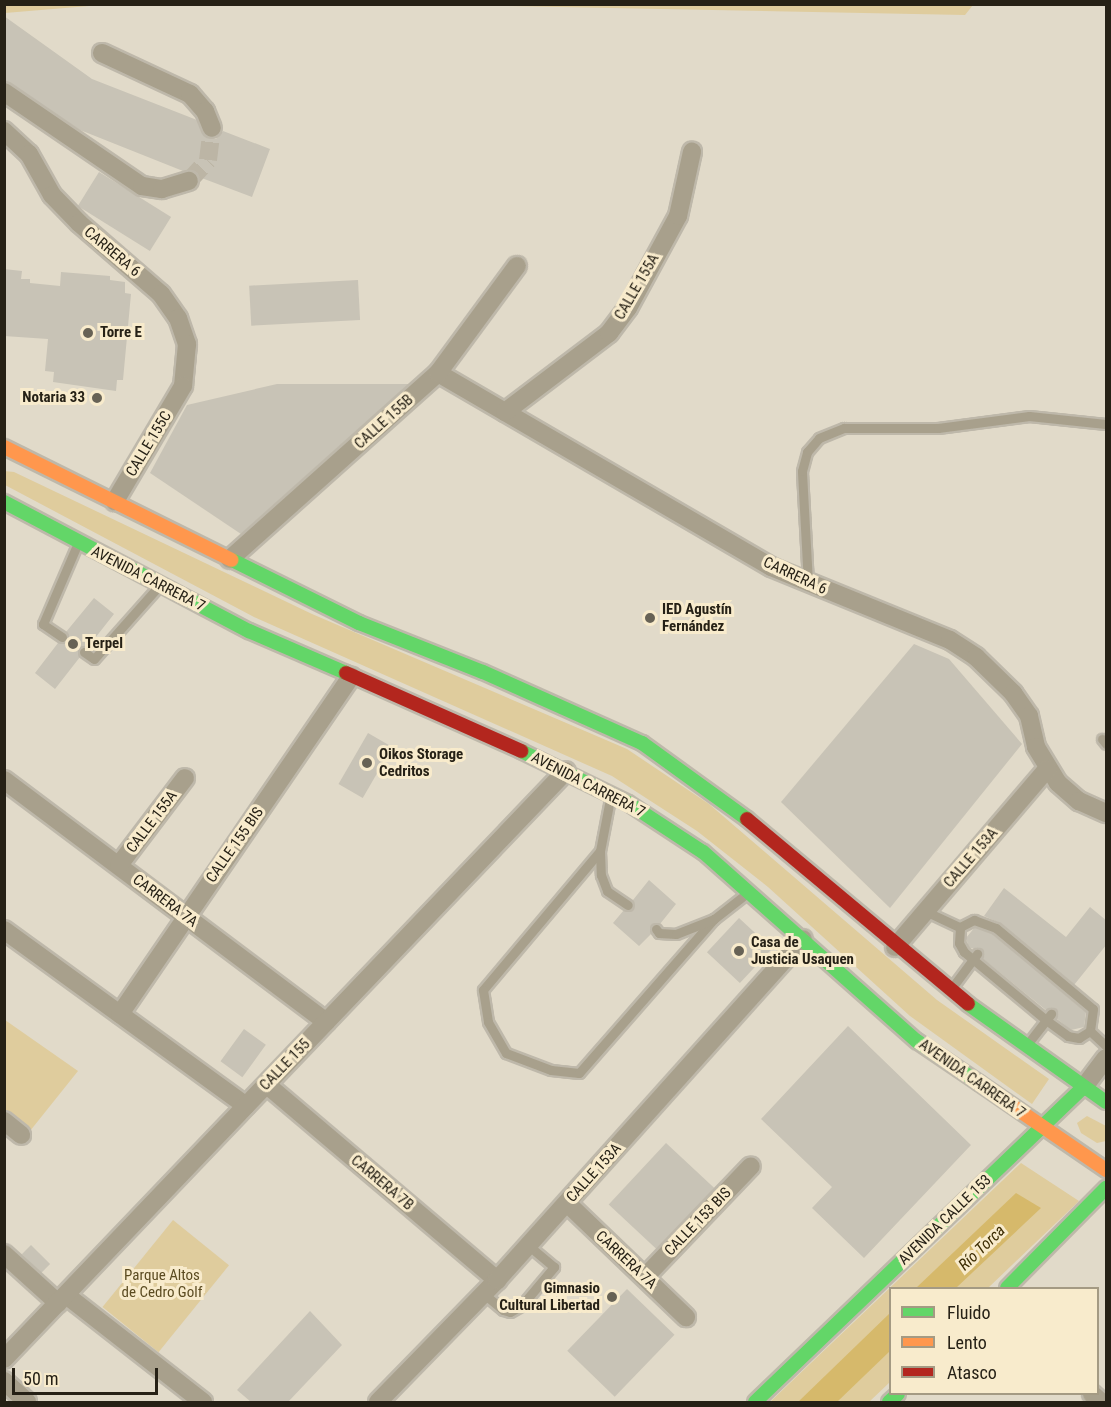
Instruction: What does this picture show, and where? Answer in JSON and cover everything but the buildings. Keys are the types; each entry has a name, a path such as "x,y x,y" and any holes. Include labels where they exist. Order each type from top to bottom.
{"main road":[{"path":"4,447 358,623 483,672 642,743 689,774 774,840 895,947 949,991 1025,1047 1107,1102"},
{"path":"4,463 83,486"},
{"name":"AVENIDA CARRERA 7","path":"4,502 249,632 566,771 611,794 695,846 750,891 917,1041 1107,1170"},
{"name":"AVENIDA CALLE 153","path":"756,1402 1084,1087"},
{"path":"1008,1287 1107,1188"}],"street":[{"path":"102,53 190,93 205,111 212,128"},
{"path":"4,92 142,186 162,189 189,182"},
{"name":"CARRERA 6","path":"4,131 29,154 52,195 82,227 161,294 178,318 187,344 183,386"},
{"name":"CALLE 155A","path":"506,412 609,333 628,308 678,216 692,152"},
{"name":"CALLE 155B","path":"230,559 438,373 517,266"},
{"name":"CARRERA 6","path":"438,373 771,567 950,640 976,657 1013,693 1029,716 1036,747 1047,769 1079,801 1107,813"},
{"name":"CALLE 155C","path":"115,501 183,386"},
{"name":"CALLE 155 BIS","path":"120,1014 351,677"},
{"name":"CALLE 153A","path":"895,947 1047,769"},
{"name":"CALLE 155","path":"4,1359 566,771"},
{"name":"CALLE 155A","path":"119,866 185,778"},
{"name":"CARRERA 7A","path":"4,780 326,1022"},
{"path":"7,935 246,1106"},
{"name":"CALLE 153A","path":"378,1402 529,1246 803,939"},
{"path":"1084,1087 1107,1058"},
{"name":"CARRERA 7B","path":"267,1085 497,1280"},
{"path":"4,1121 21,1136"},
{"name":"CALLE 153 BIS","path":"645,1277 751,1166"},
{"name":"CARRERA 7A","path":"567,1203 686,1317"},
{"path":"4,1254 203,1402"},
{"path":"4,1381 27,1402"}],"lane":[{"path":"808,583 802,471 807,452 826,435 843,428 949,427 1029,416 1107,424"},
{"path":"62,637 43,624 78,543"},
{"path":"84,652 94,659 161,584"},
{"path":"611,794 600,851 601,874 607,891 628,905"},
{"path":"600,851 483,990 488,1022 507,1053 551,1070 579,1073 714,919 750,891"},
{"path":"925,911 960,927 974,921 994,931 1093,1009 1090,1031 1079,1038 1068,1036 1049,1017 959,943 960,927"},
{"path":"656,929 659,933 676,934 714,919"},
{"path":"949,991 975,957"},
{"path":"1025,1047 1049,1017"},
{"path":"1090,1031 1107,1046"},
{"path":"484,1294 503,1310 510,1312 522,1305 554,1267 529,1246"}],"green space":[{"path":"5,4 101,4 101,5 5,13"},
{"path":"463,5 973,5 965,15"},
{"path":"4,471 14,472 312,614 627,749 709,804 937,1000 1049,1079 1032,1104 910,1016 768,887 697,831 612,776 254,617 5,485"},
{"path":"5,1020 78,1071 30,1131 5,1110"},
{"path":"1087,1116 1106,1126 1106,1141 1097,1143 1081,1133 1077,1123"},
{"path":"1021,1163 1079,1201 989,1287 891,1287"},
{"name":"Parque Altos de Cedro Golf","path":"173,1220 229,1265 158,1352 103,1307"},
{"path":"889,1289 889,1383 869,1402 770,1402"}],"water":[{"name":"Río Torca","path":"1016,1193 1041,1208 957,1287 917,1287"},
{"path":"889,1314 889,1352 837,1402 798,1402"}],"tunnel":[{"path":"189,181 208,160 212,128"}],"traffic: fast":[{"path":"4,502 249,631 346,673"},
{"path":"232,560 359,623 483,672 642,743 747,819"},
{"path":"521,751 628,803 703,852 917,1041 979,1083"},
{"path":"968,1004 1106,1102"},
{"path":"755,1402 1084,1087"},
{"path":"1008,1287 1106,1188"},
{"path":"889,1402 897,1395"}],"traffic: slow":[{"path":"4,447 232,560"},
{"path":"979,1083 1106,1170"}],"traffic: jam":[{"path":"346,673 521,751"},
{"path":"747,819 968,1004"}],"place":[{"name":"Torre E","path":"88,333"},
{"name":"Notaria 33","path":"97,398"},
{"name":"IED Agustín Fernández","path":"650,618"},
{"name":"Terpel","path":"73,644"},
{"name":"Oikos Storage Cedritos","path":"367,763"},
{"name":"Casa de Justicia Usaquen","path":"739,951"},
{"name":"Gimnasio Cultural Libertad","path":"612,1297"}]}
